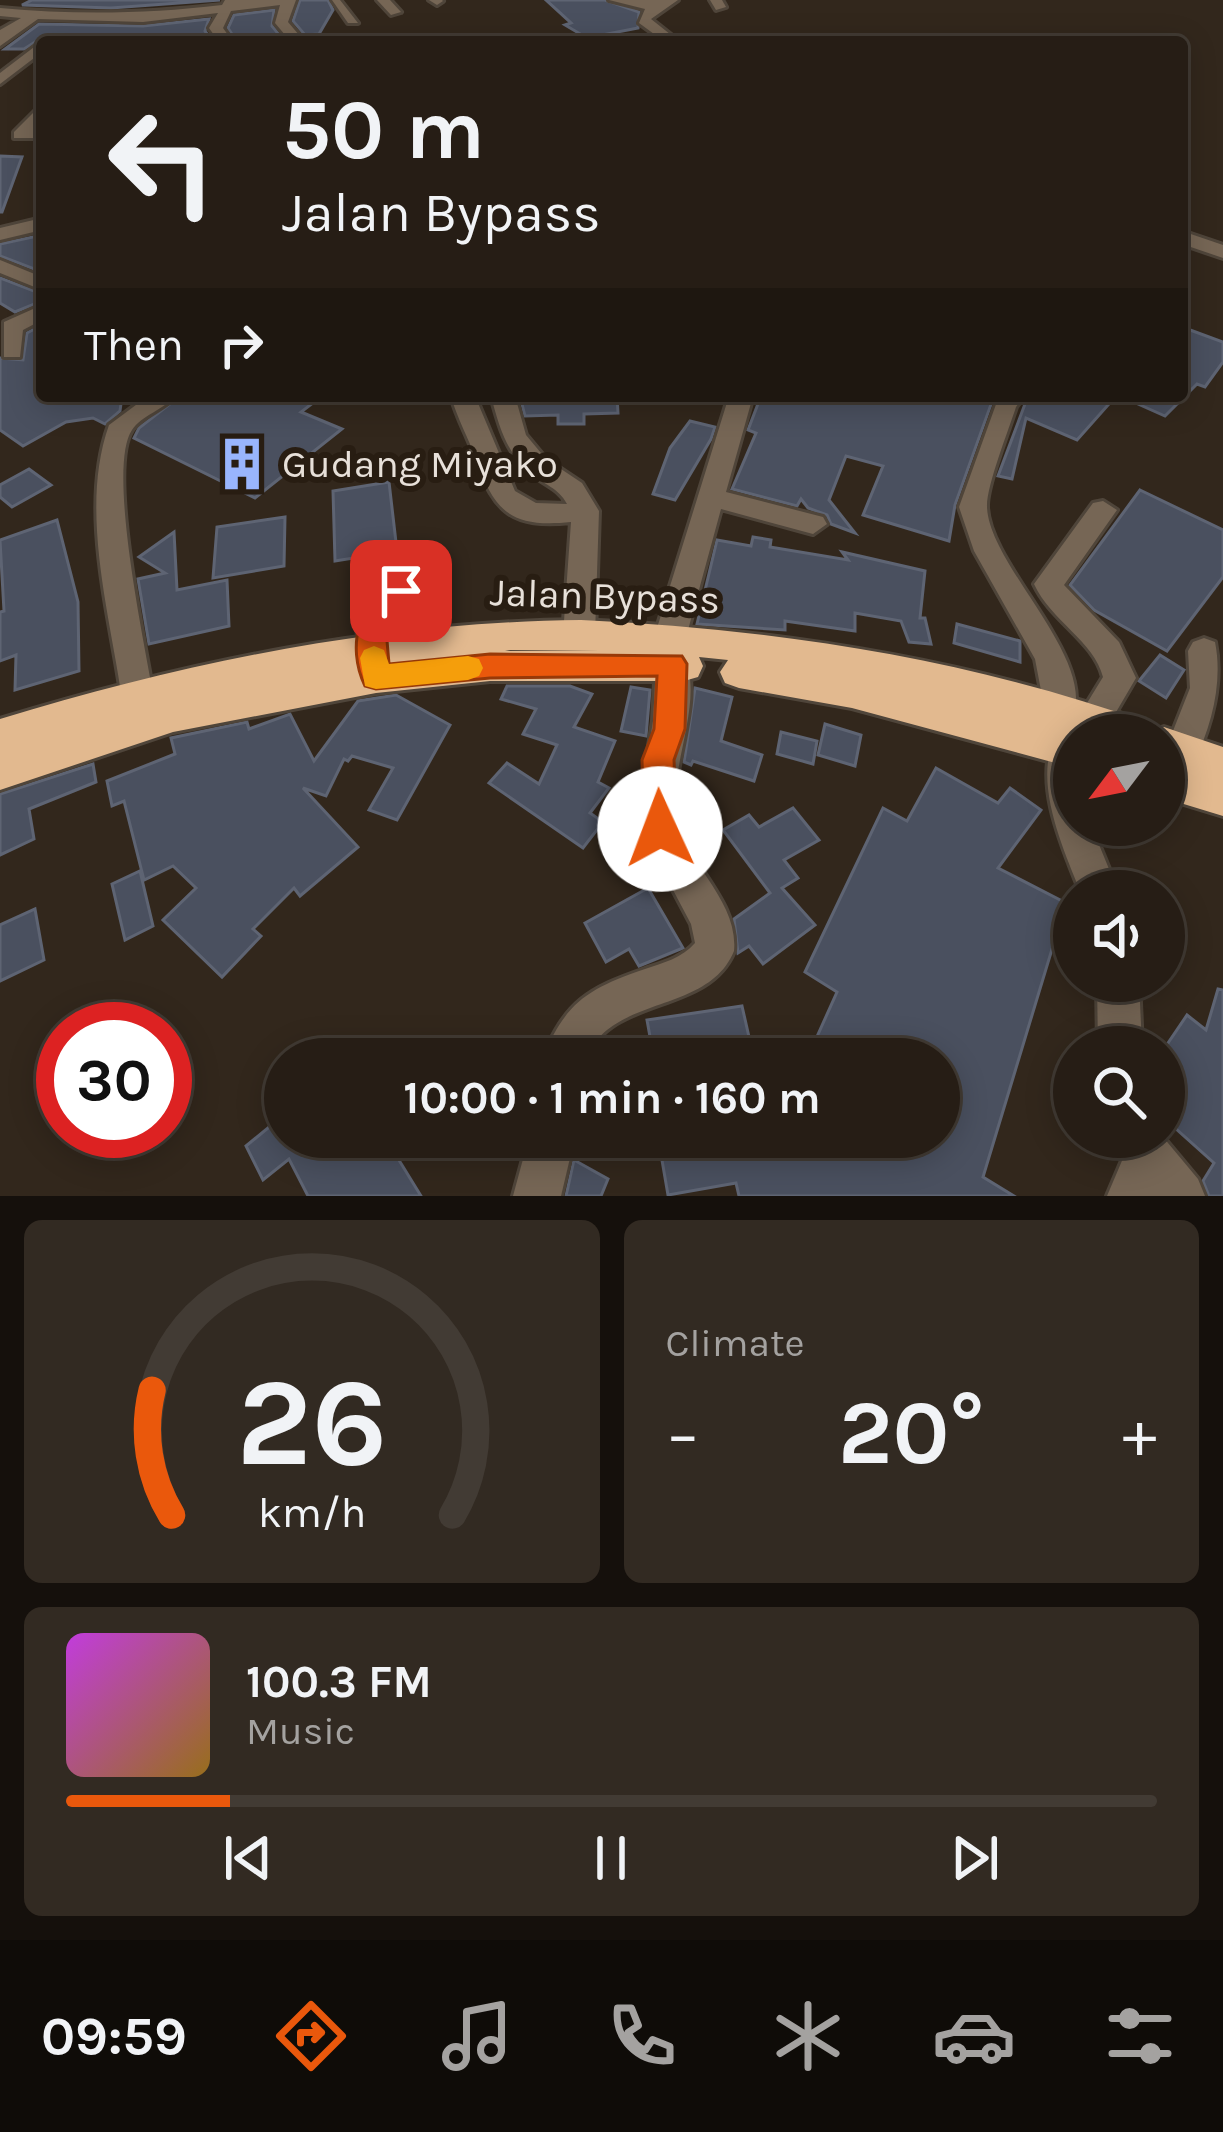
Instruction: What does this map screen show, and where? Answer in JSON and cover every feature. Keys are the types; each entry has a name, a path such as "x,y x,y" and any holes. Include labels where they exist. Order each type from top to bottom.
{"highway":[{"name":"Jalan Bypass","path":"0,771 173,715 375,664 436,640 579,635 1053,729"},
{"name":"Jalan Bypass","path":"0,737 237,673 375,664 490,666 671,653"},
{"path":"1185,760 1223,765"},
{"path":"1185,769 1223,797"}],"street":[{"path":"118,18 138,0"},
{"path":"352,20 336,3 356,0"},
{"path":"383,0 395,12"},
{"path":"615,0 656,7"},
{"path":"665,36 645,22 644,16 672,0"},
{"path":"0,12 143,18 230,3 289,1 281,22 293,36"},
{"path":"222,36 216,28 230,3"},
{"path":"0,46 11,36 0,35 37,14"},
{"path":"53,36 74,18"},
{"path":"140,36 143,18"},
{"path":"0,46 36,46"},
{"path":"0,80 36,50"},
{"path":"36,116 20,135 36,134"},
{"path":"0,234 36,225"},
{"path":"1188,239 1223,252"},
{"path":"0,266 36,280"},
{"path":"36,314 12,327 6,353 36,356"},
{"path":"138,699 122,602 111,461 114,435 121,425 155,402"},
{"path":"465,402 492,466 494,483 508,499 524,511 585,525"},
{"path":"505,402 514,437 537,465 573,489 585,525 579,635"},
{"path":"570,1038 586,1018 694,969 711,958 717,947 715,928 660,829 658,760 669,729 671,653 739,402"},
{"path":"1007,402 974,507 988,550 1051,658 1067,714"},
{"path":"710,498 763,507 813,524"},
{"path":"1089,714 1120,678 1118,662 1066,612 1048,584 1103,510"},
{"path":"375,664 372,629 380,604 423,579"},
{"path":"1185,729 1206,688 1211,665 1204,651"},
{"path":"537,1196 547,1158"},
{"path":"1140,1163 1181,1196"}],"building":[{"path":"32,0 220,0 111,8 22,5"},
{"path":"300,0 328,0 333,10 319,34 305,35 293,21"},
{"path":"546,0 605,0 639,12 638,28 597,36 584,36 565,25 571,23"},
{"path":"274,10 272,26 280,36 233,36 228,28 234,15"},
{"path":"209,19 205,31 209,36 36,36 36,41 24,49 5,49 39,24 143,26"},
{"path":"0,156 22,157 2,212 0,212"},
{"path":"36,236 36,270 0,256 0,244"},
{"path":"0,278 36,292 36,303 15,312 0,303"},
{"path":"36,328 36,402 121,402 120,411 105,424 93,418 66,422 23,446 0,430 0,358 23,360 27,333"},
{"path":"1188,329 1223,342 1223,362 1205,387 1197,384 1188,393"},
{"name":"Gudang Miyako","path":"172,402 314,402 301,412 342,429 255,498 134,438 139,428"},
{"path":"522,402 617,402 618,413 584,414 584,424 558,424 558,415 525,416"},
{"path":"759,402 992,402 955,505 949,541 863,515 883,466 846,456 829,500 855,533 831,524 827,515 808,508 801,499 797,506 732,489 756,433 748,430"},
{"path":"1026,402 1111,402 1077,440 1026,418 1012,479 998,476"},
{"path":"1134,402 1179,402 1165,416"},
{"path":"690,421 715,427 711,439 675,500 653,494 670,448"},
{"path":"29,469 51,485 12,507 0,497 0,485"},
{"path":"389,482 397,551 335,561 333,491"},
{"path":"1140,490 1223,530 1223,577 1167,651 1094,610 1070,585"},
{"path":"285,517 284,566 213,578 217,527"},
{"path":"57,520 78,602 79,671 15,690 16,655 0,661 0,612 4,611 0,540"},
{"path":"174,532 177,590 227,580 229,626 149,644 138,579 165,573 139,557"},
{"path":"753,537 771,540 770,547 848,560 842,552 925,571 920,618 925,618 931,644 909,642 901,621 855,613 855,631 785,621 785,630 697,624 717,540 751,546"},
{"path":"957,624 1020,641 1020,662 954,643"},
{"path":"1160,655 1184,670 1166,698 1139,681"},
{"path":"507,686 570,686 592,694 574,727 615,741 598,782 609,788 590,813 603,822 583,848 489,783 507,763 539,784 557,745 523,734 536,709 501,699"},
{"path":"631,687 650,690 646,736 621,731"},
{"path":"695,688 732,697 721,741 762,755 754,781 684,762"},
{"path":"396,695 450,725 397,820 369,810 393,768 352,756 344,759 326,796 303,788 358,847 300,896 294,888 253,929 261,936 222,977 163,920 196,888 173,866 144,880 124,801 112,806 107,781 175,754 171,738 247,722 249,729 290,714 314,761 358,701"},
{"path":"825,724 861,735 855,766 818,755"},
{"path":"781,732 817,741 813,764 777,754"},
{"path":"93,764 96,782 29,809 34,839 0,855 0,794"},
{"path":"936,768 998,803 1010,788 1041,810 998,868 1053,896 1053,946 983,1177 1014,1196 739,1196 736,1183 668,1195 662,1158 960,1158 960,1038 816,1038 837,992 805,972 883,808 907,821"},
{"path":"793,808 819,840 784,860 798,878 782,888 815,925 763,964 749,946 738,953 734,919 770,893 723,830 749,815 759,827"},
{"path":"140,871 153,926 125,940 112,884"},
{"path":"648,888 683,948 639,966 629,949 606,962 585,923"},
{"path":"35,909 44,960 0,981 0,925"},
{"path":"1218,989 1223,990 1223,1196 1209,1196 1203,1181 1214,1163 1185,1137 1185,1026 1180,1026 1187,1015 1206,1030"},
{"path":"742,1006 749,1038 650,1038 647,1020"},
{"path":"264,1131 264,1158 398,1158 421,1196 308,1196 289,1159 263,1180 246,1146"},
{"path":"574,1160 608,1179 601,1196 566,1196"}],"slow traffic":[{"path":"374,658 376,677 468,668"}],"place":[{"name":"Gudang Miyako","path":"242,464"}],"route":[{"path":"401,591 380,604 372,629 376,677 490,666 672,664 669,729 658,760 660,829"}]}
